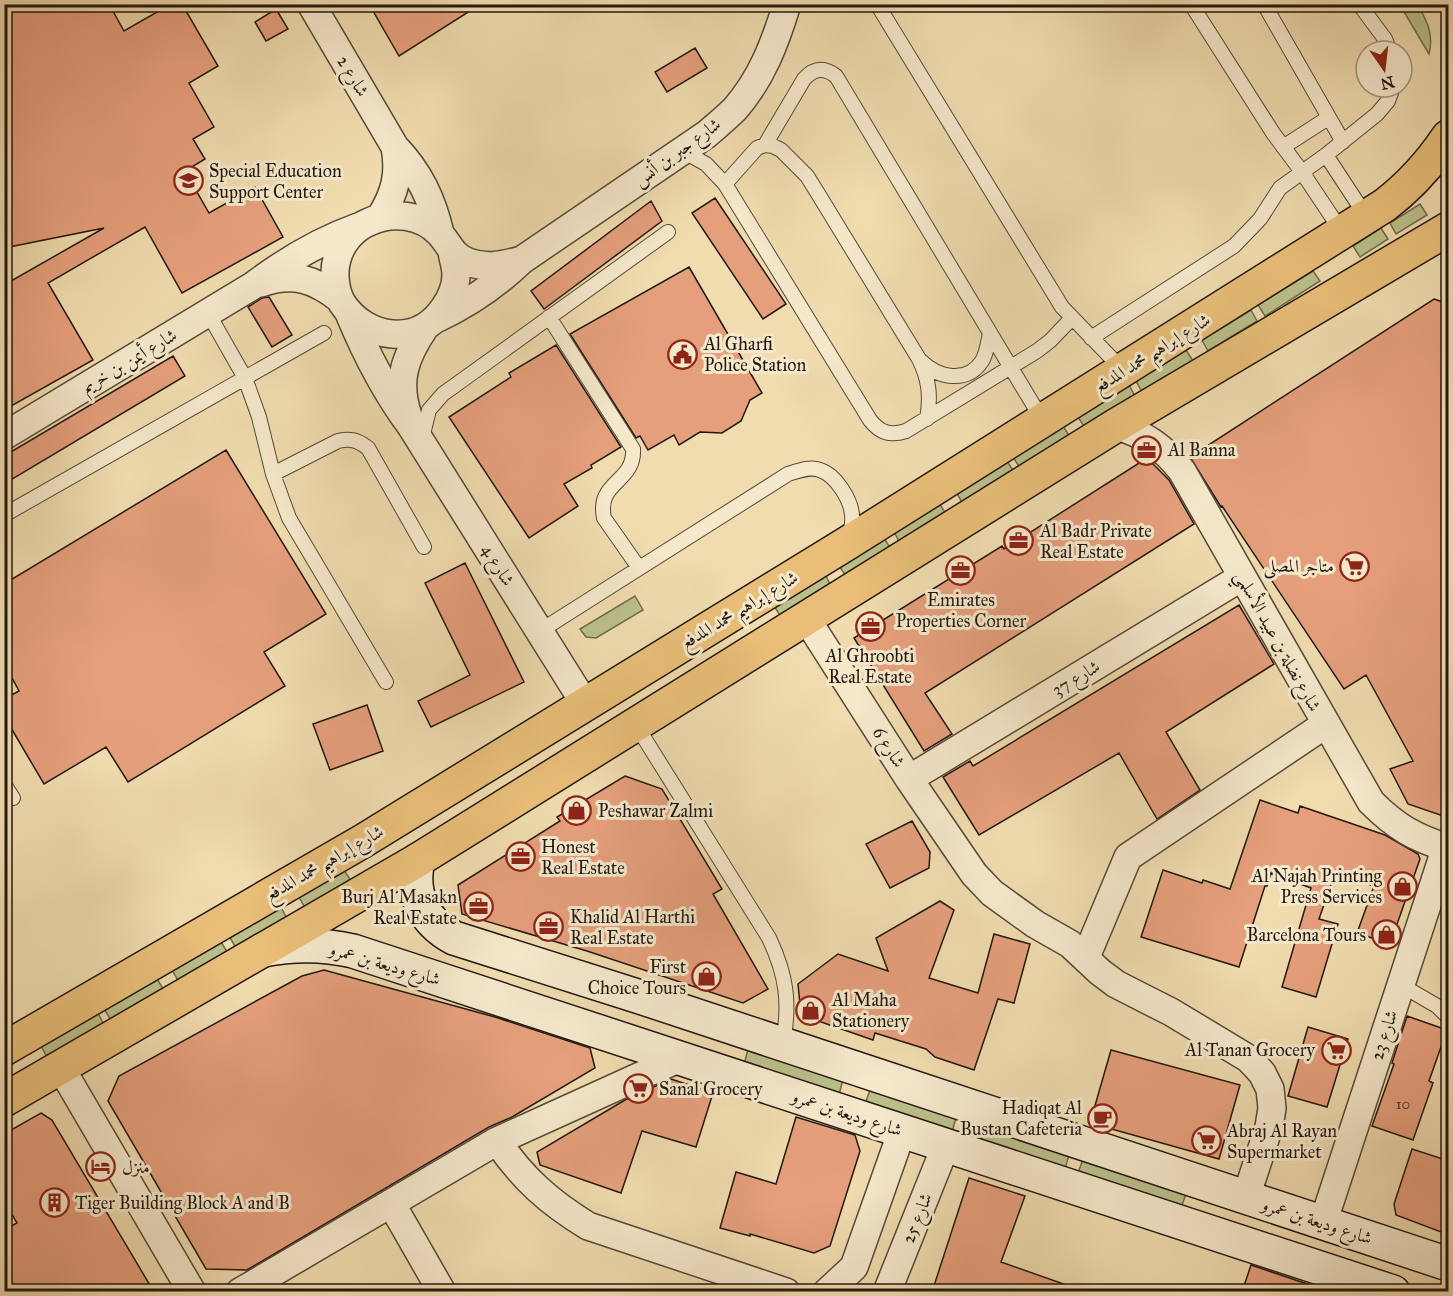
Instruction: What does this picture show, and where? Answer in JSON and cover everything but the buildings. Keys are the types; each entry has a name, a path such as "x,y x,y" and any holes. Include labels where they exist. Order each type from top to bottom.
{"main road":[{"name":"شارع إبراهيم محمد المدفع","path":"4,1048 363,841 1123,371 1394,198 1418,177 1449,137"},
{"path":"4,1100 418,860 1115,426 1449,229"},
{"path":"635,724 644,707 656,694 752,629 754,624 750,613 739,609"}],"street":[{"name":"شارع 2","path":"311,4 395,147 409,161 424,187 446,243"},
{"name":"شارع جبر بن أنس","path":"431,322 483,294 522,260 707,134 734,109 757,80 774,47 787,4"},
{"name":"شارع 2","path":"371,221 395,190 398,176 395,147"},
{"path":"402,215 423,221 446,243 456,275 451,298 431,322 405,334 384,334 365,326 344,306 335,279 337,258 346,240 371,221 402,215"},
{"name":"شارع أيمن بن خريم","path":"4,436 208,314 305,250 371,221"},
{"name":"شارع جبر بن أنس","path":"446,243 467,261 484,266 502,265 522,260"},
{"name":"شارع أيمن بن خريم","path":"254,285 276,278 300,278 321,285 344,306"},
{"name":"شارع 4","path":"344,306 376,374 417,434 585,704"},
{"name":"شارع 4","path":"417,434 403,401 402,374 410,349 431,322"},
{"name":"شارع نضلة بن عبيد الأسلمي","path":"1115,426 1146,437 1172,458 1182,471 1371,802 1391,822 1415,837 1447,848"},
{"name":"شارع 37","path":"909,779 1242,577"},
{"name":"شارع 6","path":"806,618 909,779 974,874 992,893 1013,909 1070,944 1116,984 1171,1012 1249,1059 1262,1072 1270,1089 1272,1108 1269,1127 1246,1197"},
{"path":"1086,957 1128,857 1326,724"},
{"name":"شارع 23","path":"1323,1223 1447,848"},
{"name":"شارع وديعة بن عمرو","path":"418,860 415,884 421,907 444,932 465,941 1449,1264"},
{"name":"شارع وديعة بن عمرو","path":"263,950 302,945 340,948 1393,1292"},
{"path":"535,1011 536,996 549,987 606,1001 628,1000 638,996"},
{"path":"240,1292 497,1141 680,1058"},
{"path":"61,1068 192,1292"},
{"path":"827,1292 854,1267 902,1131"},
{"path":"497,1141 512,1163 534,1188 560,1209 588,1226 786,1292"},
{"name":"شارع 25","path":"891,1290 946,1145"},
{"path":"391,1203 442,1292"},
{"path":"1222,1236 1256,1235 1288,1239 1359,1261 1365,1261 1377,1255 1384,1243"}],"lane":[{"path":"877,4 1051,290 1072,318 1123,371"},
{"path":"1191,4 1283,147 1302,172 1354,224"},
{"path":"1264,4 1343,142"},
{"path":"1359,4 1385,39"},
{"path":"765,145 804,79 810,73 819,69 828,70 836,76 1043,421"},
{"path":"1091,338 1234,246 1260,219 1280,188 1343,142 1377,114 1389,99"},
{"path":"1283,147 1329,118"},
{"path":"725,184 757,148 765,145 781,150 807,177 919,359 930,388 927,419"},
{"path":"681,150 706,164 725,184 877,428 886,433 896,434 927,419 1012,368 1050,341 1072,318"},
{"path":"1326,155 1354,224"},
{"path":"417,434 423,431 429,410 443,394 668,232"},
{"path":"208,314 245,378 259,417 273,474 289,518 386,682"},
{"path":"549,317 633,449 633,459 629,469 609,489 602,508 604,518 639,568"},
{"path":"4,515 324,333"},
{"path":"919,359 934,372 958,377 972,371 982,361 990,333"},
{"path":"273,474 338,441 349,438 359,441 368,448 424,547"},
{"path":"540,631 788,474 803,469 820,469 833,478 847,498 852,513 852,529 846,544"},
{"path":"635,724 769,938 778,957 787,998 787,1019 783,1044"},
{"path":"4,783 13,798"},
{"path":"1401,985 1437,1006 1449,1017"}],"green space":[{"path":"1400,5 1418,5 1429,28 1431,41 1429,54"},
{"path":"1420,204 1427,215 1396,234 1390,223"},
{"path":"1381,228 1388,239 1360,257 1353,246"},
{"path":"1313,271 1320,281 1265,316 1258,305"},
{"path":"1251,310 1257,321 1208,351 1202,340"},
{"path":"1186,350 1193,361 1142,392 1136,381"},
{"path":"1129,385 1135,396 1085,428 1078,417"},
{"path":"1063,426 1070,437 1020,468 1013,457"},
{"path":"1007,461 1014,472 963,504 956,492"},
{"path":"939,503 946,514 900,543 894,532"},
{"path":"884,538 891,549 846,576 839,566"},
{"path":"825,574 831,586 781,617 774,606"},
{"path":"635,596 643,610 596,638 586,637 580,629"},
{"path":"344,870 351,881 305,908 299,897"},
{"path":"281,907 287,919 236,948 229,936"},
{"path":"221,942 228,953 179,982 172,970"},
{"path":"157,979 164,990 111,1020 104,1009"},
{"path":"98,1013 104,1025 47,1057 41,1046"},
{"path":"748,1049 843,1079 839,1095 744,1065"},
{"path":"870,1090 956,1118 952,1132 865,1104"},
{"path":"966,1121 1069,1155 1065,1169 961,1135"},
{"path":"1083,1159 1186,1194 1181,1208 1078,1173"}],"place":[{"name":"Special Education Support Center","path":"188,181"},
{"name":"Al Gharfi Police Station","path":"683,354"},
{"name":"Al Banna","path":"1147,450"},
{"name":"Al Badr Private Real Estate","path":"1019,541"},
{"name":"متاجر المصلى","path":"1355,566"},
{"name":"Emirates Properties Corner","path":"961,571"},
{"name":"Al Ghroobti Real Estate","path":"870,627"},
{"name":"Peshawar Zalmi","path":"577,811"},
{"name":"Honest Real Estate","path":"520,857"},
{"name":"Al Najah Printing Press Services","path":"1403,886"},
{"name":"Burj Al Masakn Real Estate","path":"478,907"},
{"name":"Khalid Al Harthi Real Estate","path":"549,927"},
{"name":"Barcelona Tours","path":"1387,935"},
{"name":"First Choice Tours","path":"707,977"},
{"name":"Al Maha Stationery","path":"811,1010"},
{"name":"Al Tanan Grocery","path":"1336,1050"},
{"name":"Sanal Grocery","path":"638,1089"},
{"name":"Hadiqat Al Bustan Cafeteria","path":"1103,1118"},
{"name":"Abraj Al Rayan Supermarket","path":"1206,1141"},
{"name":"منزل","path":"101,1167"},
{"name":"Tiger Building Block A and B","path":"54,1203"}]}
